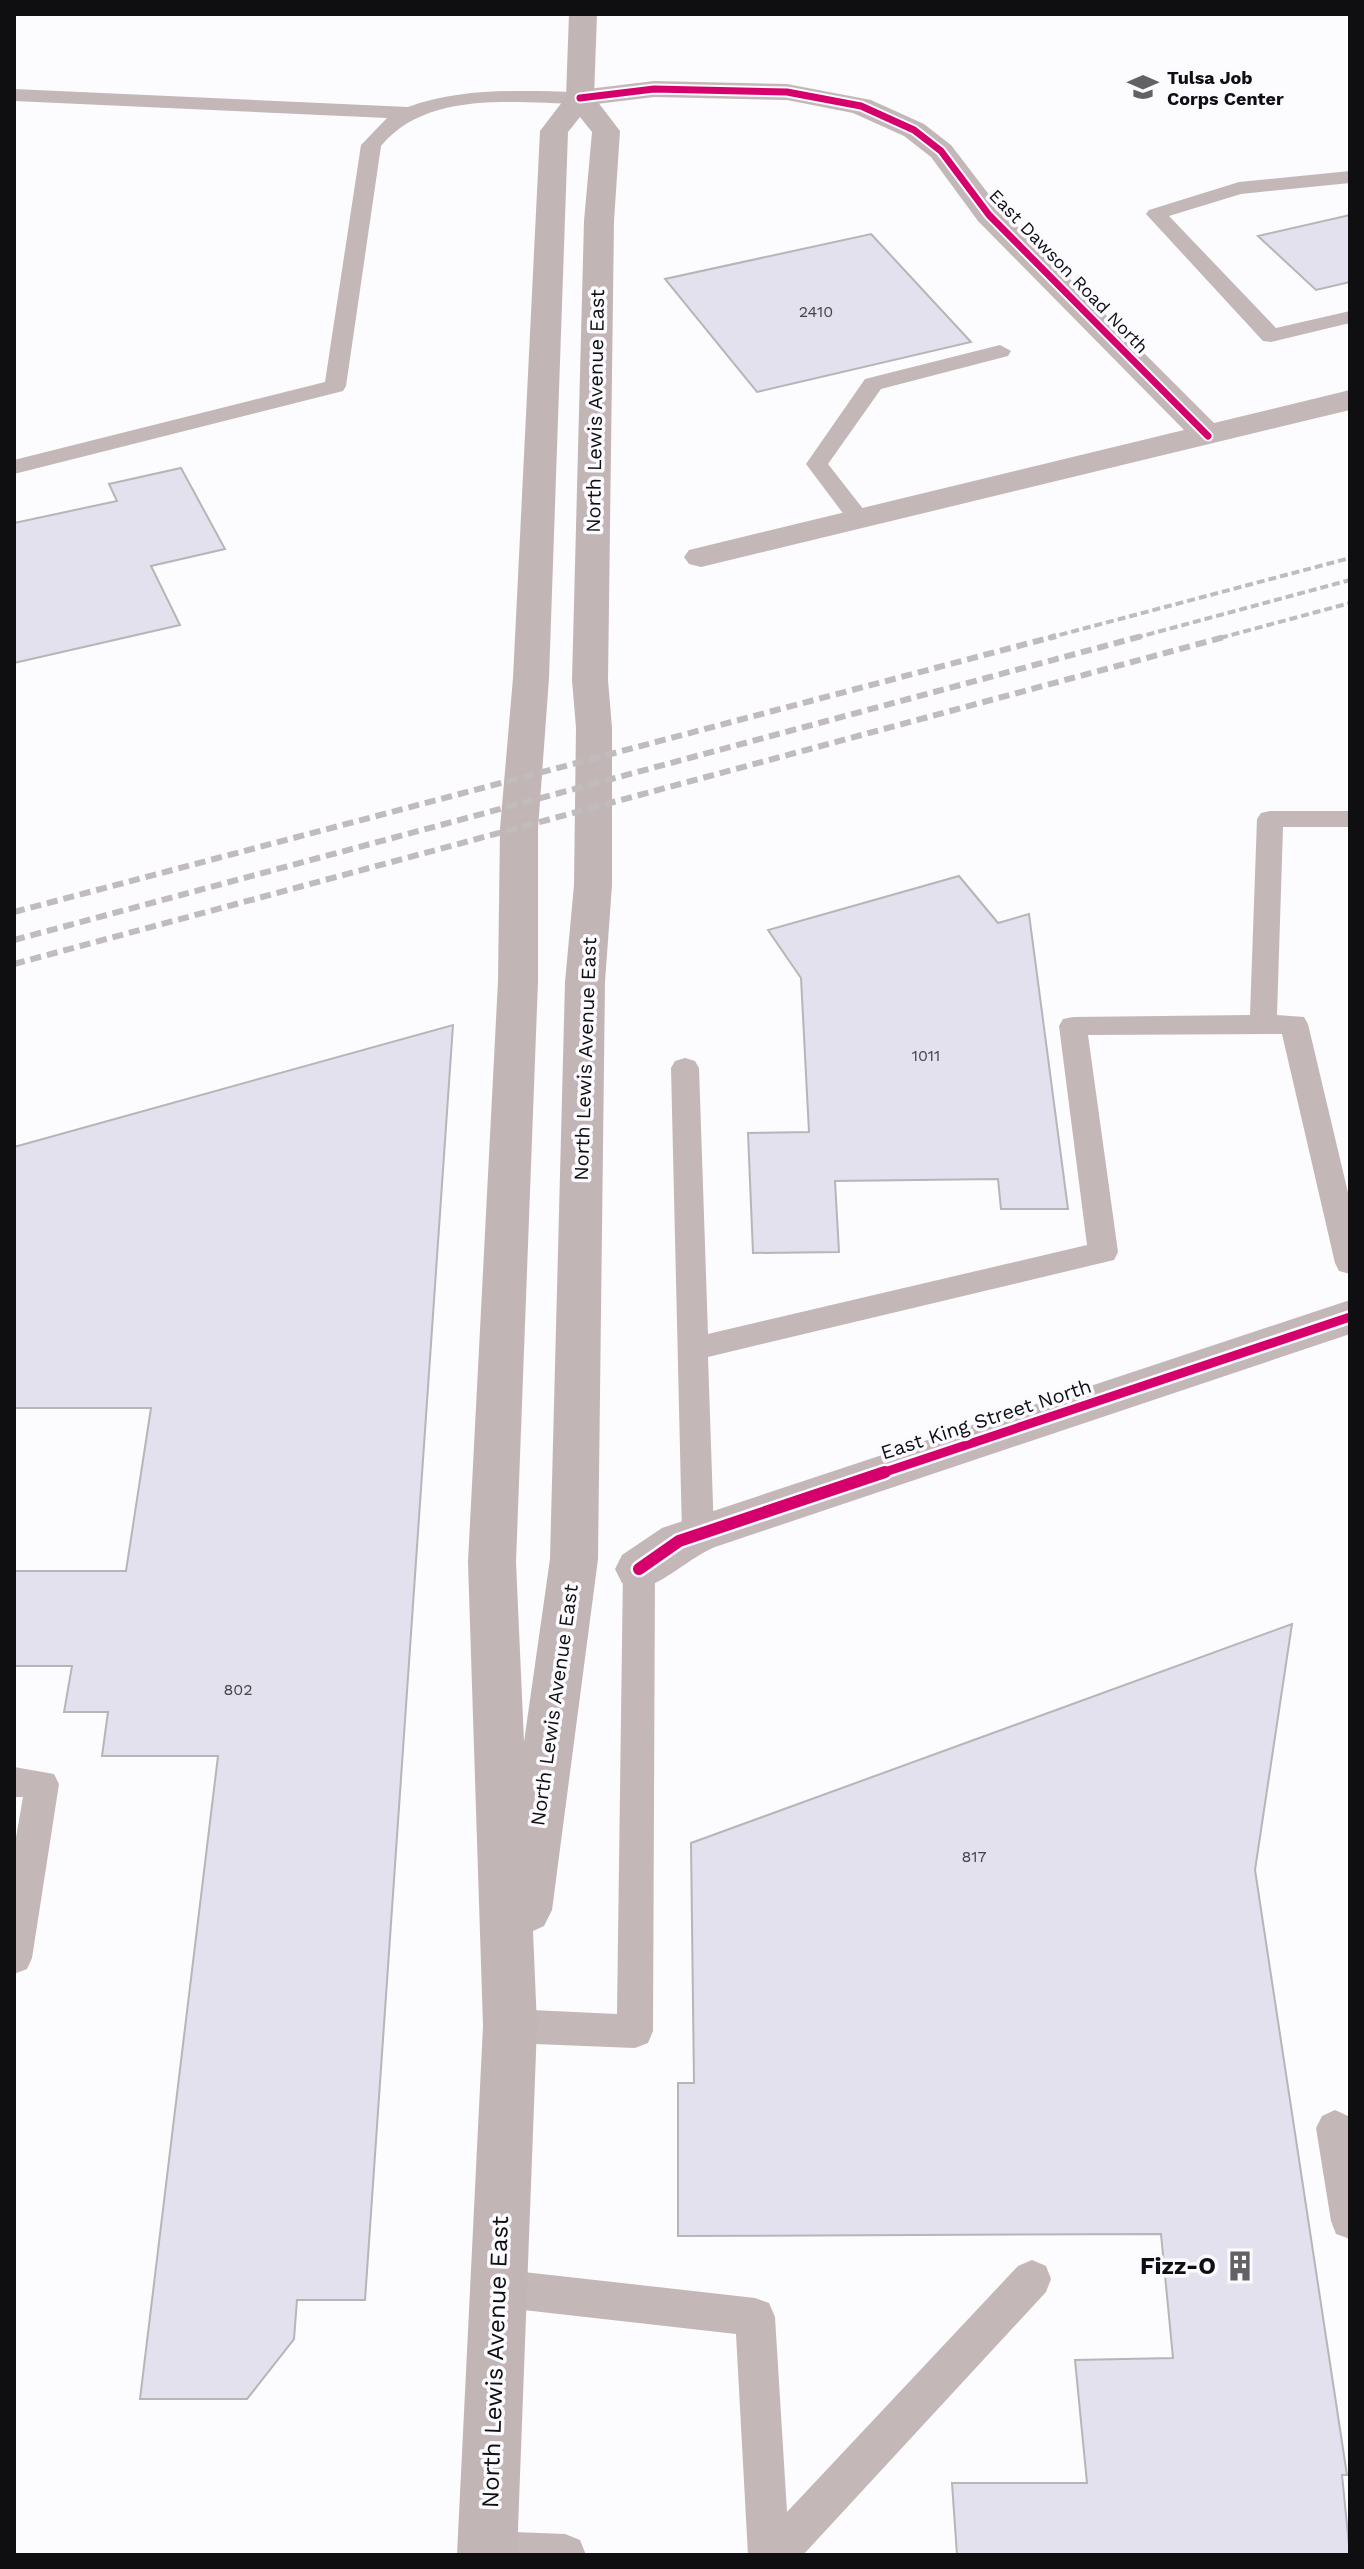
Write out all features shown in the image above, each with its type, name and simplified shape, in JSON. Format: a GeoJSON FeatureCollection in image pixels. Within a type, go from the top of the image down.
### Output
{"type":"FeatureCollection","features":[{"type":"Feature","properties":{"kind":"main road"},"geometry":{"type":"LineString","coordinates":[[580,98],[583,14]]}},
{"type":"Feature","properties":{"kind":"main road","name":"North Lewis Avenue East"},"geometry":{"type":"LineString","coordinates":[[487,2553],[510,2026],[492,1562],[518,981],[515,887],[532,663],[554,131],[580,98],[606,131],[599,221],[590,680],[594,728],[593,885],[585,982],[574,1559],[510,2026]]}},
{"type":"Feature","properties":{"kind":"street","name":"East Dawson Road North"},"geometry":{"type":"LineString","coordinates":[[580,98],[654,89],[747,90],[828,98],[861,106],[914,130],[941,151],[989,215],[1208,436]]}},
{"type":"Feature","properties":{"kind":"street"},"geometry":{"type":"LineString","coordinates":[[580,98],[666,113],[789,115],[852,129],[887,148]]}},
{"type":"Feature","properties":{"kind":"street","name":"East Dawson Road North"},"geometry":{"type":"LineString","coordinates":[[917,168],[989,215]]}},
{"type":"Feature","properties":{"kind":"street"},"geometry":{"type":"LineString","coordinates":[[701,557],[1350,400]]}},
{"type":"Feature","properties":{"kind":"street","name":"East King Street North"},"geometry":{"type":"LineString","coordinates":[[639,1569],[679,1541],[698,1534],[1350,1317]]}},
{"type":"Feature","properties":{"kind":"lane"},"geometry":{"type":"LineString","coordinates":[[14,95],[411,113],[478,99],[580,98]]}},
{"type":"Feature","properties":{"kind":"lane"},"geometry":{"type":"LineString","coordinates":[[14,467],[335,386],[371,145],[388,125],[411,113]]}},
{"type":"Feature","properties":{"kind":"lane"},"geometry":{"type":"LineString","coordinates":[[1350,177],[1239,188],[1156,214],[1271,336],[1350,317]]}},
{"type":"Feature","properties":{"kind":"lane"},"geometry":{"type":"LineString","coordinates":[[859,519],[817,464],[873,384],[1000,351]]}},
{"type":"Feature","properties":{"kind":"lane"},"geometry":{"type":"LineString","coordinates":[[1263,1024],[1270,819],[1350,819]]}},
{"type":"Feature","properties":{"kind":"lane"},"geometry":{"type":"LineString","coordinates":[[693,1349],[1103,1252],[1073,1026],[1294,1024],[1342,1189],[1350,1263]]}},
{"type":"Feature","properties":{"kind":"lane"},"geometry":{"type":"LineString","coordinates":[[685,1068],[698,1534]]}},
{"type":"Feature","properties":{"kind":"lane"},"geometry":{"type":"LineString","coordinates":[[510,2026],[635,2031],[639,1569]]}},
{"type":"Feature","properties":{"kind":"lane"},"geometry":{"type":"LineString","coordinates":[[14,1782],[42,1784],[14,1958]]}},
{"type":"Feature","properties":{"kind":"lane"},"geometry":{"type":"LineString","coordinates":[[1335,2128],[1350,2221]]}},
{"type":"Feature","properties":{"kind":"lane"},"geometry":{"type":"LineString","coordinates":[[775,2555],[1032,2279]]}},
{"type":"Feature","properties":{"kind":"lane"},"geometry":{"type":"LineString","coordinates":[[498,2288],[755,2317],[769,2555]]}},
{"type":"Feature","properties":{"kind":"lane"},"geometry":{"type":"LineString","coordinates":[[487,2553],[565,2555]]}},
{"type":"Feature","properties":{"kind":"building"},"geometry":{"type":"Polygon","coordinates":[[[1350,215],[1350,282],[1316,290],[1258,236],[1350,215]]]}},
{"type":"Feature","properties":{"kind":"building"},"geometry":{"type":"Polygon","coordinates":[[[871,234],[971,342],[757,392],[665,279],[871,234]]]}},
{"type":"Feature","properties":{"kind":"building"},"geometry":{"type":"Polygon","coordinates":[[[181,468],[225,549],[151,566],[180,625],[14,663],[14,523],[117,501],[109,484],[181,468]]]}},
{"type":"Feature","properties":{"kind":"building"},"geometry":{"type":"Polygon","coordinates":[[[959,876],[998,923],[1029,914],[1068,1209],[1001,1209],[998,1179],[835,1181],[839,1252],[753,1253],[748,1133],[809,1132],[801,978],[768,930],[959,876]]]}},
{"type":"Feature","properties":{"kind":"building"},"geometry":{"type":"Polygon","coordinates":[[[453,1025],[365,2300],[297,2300],[294,2339],[247,2399],[140,2399],[218,1756],[102,1756],[108,1712],[64,1712],[72,1666],[14,1666],[14,1571],[126,1571],[151,1408],[14,1408],[14,1147],[453,1025]]]}},
{"type":"Feature","properties":{"kind":"building"},"geometry":{"type":"Polygon","coordinates":[[[1292,1624],[1255,1870],[1347,2475],[1342,2475],[1350,2555],[957,2555],[952,2483],[1087,2483],[1075,2360],[1173,2358],[1161,2234],[678,2236],[678,2083],[694,2083],[691,1843],[1292,1624]]]}},
{"type":"Feature","properties":{"kind":"railway"},"geometry":{"type":"LineString","coordinates":[[1048,638],[1350,558]]}},
{"type":"Feature","properties":{"kind":"railway"},"geometry":{"type":"LineString","coordinates":[[1135,638],[1350,580]]}},
{"type":"Feature","properties":{"kind":"railway"},"geometry":{"type":"LineString","coordinates":[[1220,638],[1350,603]]}},
{"type":"Feature","properties":{"kind":"railway"},"geometry":{"type":"LineString","coordinates":[[14,912],[1056,636]]}},
{"type":"Feature","properties":{"kind":"railway"},"geometry":{"type":"LineString","coordinates":[[14,940],[1142,636]]}},
{"type":"Feature","properties":{"kind":"railway"},"geometry":{"type":"LineString","coordinates":[[14,964],[1228,636]]}},
{"type":"Feature","properties":{"kind":"cycle path"},"geometry":{"type":"LineString","coordinates":[[580,98],[654,89],[787,92],[861,106],[914,130],[941,151],[989,215],[1208,436]]}},
{"type":"Feature","properties":{"kind":"cycle path"},"geometry":{"type":"LineString","coordinates":[[639,1569],[679,1541],[698,1534],[1350,1317]]}},
{"type":"Feature","properties":{"kind":"place","name":"Tulsa Job Corps Center"},"geometry":{"type":"Point","coordinates":[1143,87]}},
{"type":"Feature","properties":{"kind":"place","name":"Fizz-O"},"geometry":{"type":"Point","coordinates":[1240,2266]}}]}
